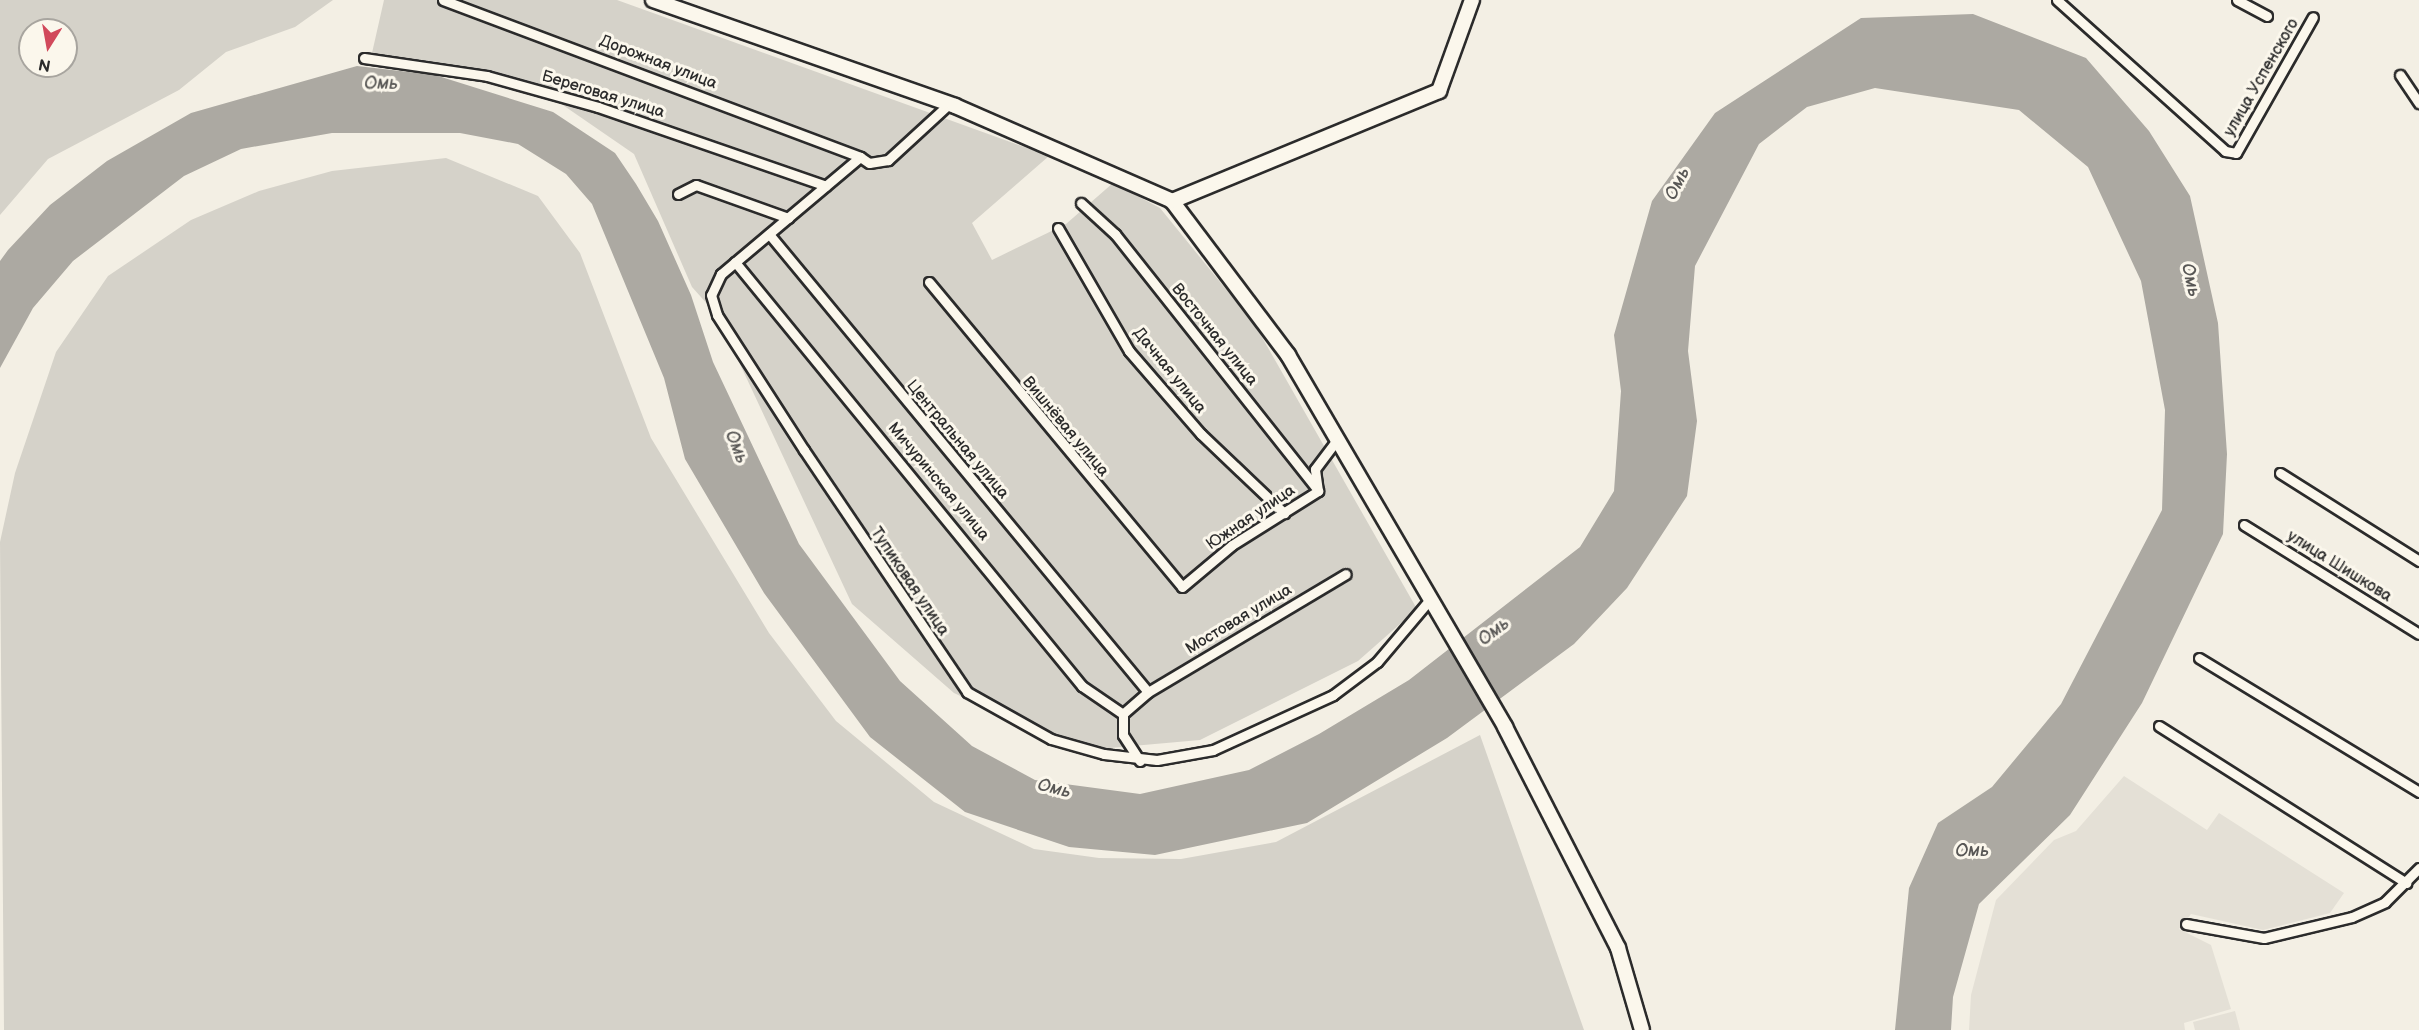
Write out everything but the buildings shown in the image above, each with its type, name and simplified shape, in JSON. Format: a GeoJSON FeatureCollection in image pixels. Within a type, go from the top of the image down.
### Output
{"type":"FeatureCollection","features":[{"type":"Feature","properties":{"kind":"main road"},"geometry":{"type":"LineString","coordinates":[[653,0],[949,104],[1172,201],[1288,355],[1505,727],[1618,948],[1642,1030]]}},
{"type":"Feature","properties":{"kind":"main road"},"geometry":{"type":"LineString","coordinates":[[1172,201],[1439,91],[1472,0]]}},
{"type":"Feature","properties":{"kind":"street","name":"Дорожная улица"},"geometry":{"type":"LineString","coordinates":[[443,0],[860,157],[868,164],[888,160],[949,104]]}},
{"type":"Feature","properties":{"kind":"street","name":"улица Успенского"},"geometry":{"type":"LineString","coordinates":[[2057,0],[2225,151],[2236,153],[2313,17]]}},
{"type":"Feature","properties":{"kind":"street"},"geometry":{"type":"LineString","coordinates":[[2237,0],[2267,16]]}},
{"type":"Feature","properties":{"kind":"street","name":"Береговая улица"},"geometry":{"type":"LineString","coordinates":[[364,58],[487,76],[598,106],[826,186]]}},
{"type":"Feature","properties":{"kind":"street"},"geometry":{"type":"LineString","coordinates":[[2400,75],[2419,103]]}},
{"type":"Feature","properties":{"kind":"street"},"geometry":{"type":"LineString","coordinates":[[735,262],[860,157]]}},
{"type":"Feature","properties":{"kind":"street"},"geometry":{"type":"LineString","coordinates":[[678,194],[696,185],[788,218]]}},
{"type":"Feature","properties":{"kind":"street","name":"Восточная улица"},"geometry":{"type":"LineString","coordinates":[[1081,203],[1115,234],[1318,491]]}},
{"type":"Feature","properties":{"kind":"street","name":"Дачная улица"},"geometry":{"type":"LineString","coordinates":[[1058,228],[1129,351],[1201,434],[1284,513]]}},
{"type":"Feature","properties":{"kind":"street","name":"Центральная улица"},"geometry":{"type":"LineString","coordinates":[[769,234],[1148,692]]}},
{"type":"Feature","properties":{"kind":"street","name":"Тупиковая улица"},"geometry":{"type":"LineString","coordinates":[[735,262],[721,274],[711,295],[717,315],[967,692],[1051,740],[1140,761],[1213,750],[1333,695],[1377,662],[1433,601]]}},
{"type":"Feature","properties":{"kind":"street","name":"Мичуринская улица"},"geometry":{"type":"LineString","coordinates":[[735,262],[1082,686],[1123,714]]}},
{"type":"Feature","properties":{"kind":"street","name":"Вишнёвая улица"},"geometry":{"type":"LineString","coordinates":[[929,282],[1182,587]]}},
{"type":"Feature","properties":{"kind":"street","name":"Южная улица"},"geometry":{"type":"LineString","coordinates":[[1182,587],[1232,545],[1318,491],[1315,470],[1338,439]]}},
{"type":"Feature","properties":{"kind":"street"},"geometry":{"type":"LineString","coordinates":[[2280,473],[2419,561]]}},
{"type":"Feature","properties":{"kind":"street","name":"улица Шишкова"},"geometry":{"type":"LineString","coordinates":[[2244,525],[2419,634]]}},
{"type":"Feature","properties":{"kind":"street","name":"Мостовая улица"},"geometry":{"type":"LineString","coordinates":[[1123,714],[1148,692],[1346,574]]}},
{"type":"Feature","properties":{"kind":"street"},"geometry":{"type":"LineString","coordinates":[[2199,658],[2419,792]]}},
{"type":"Feature","properties":{"kind":"street"},"geometry":{"type":"LineString","coordinates":[[1123,714],[1123,735],[1140,761]]}},
{"type":"Feature","properties":{"kind":"street"},"geometry":{"type":"LineString","coordinates":[[2159,726],[2406,884]]}},
{"type":"Feature","properties":{"kind":"street"},"geometry":{"type":"LineString","coordinates":[[2186,924],[2264,938],[2352,917],[2406,884],[2419,868]]}},
{"type":"Feature","properties":{"kind":"shaded area"},"geometry":{"type":"Polygon","coordinates":[[[0,0],[333,0],[295,27],[226,52],[179,90],[48,159],[0,215],[0,0]]]}},
{"type":"Feature","properties":{"kind":"shaded area"},"geometry":{"type":"Polygon","coordinates":[[[384,0],[617,0],[1049,156],[972,223],[992,260],[1066,224],[1113,183],[1160,208],[1255,325],[1417,609],[1358,661],[1200,740],[1076,751],[954,693],[852,604],[717,315],[692,287],[634,154],[557,101],[372,53],[384,0]]]}},
{"type":"Feature","properties":{"kind":"shaded area"},"geometry":{"type":"Polygon","coordinates":[[[446,158],[538,196],[580,253],[651,438],[769,633],[836,721],[934,802],[1034,849],[1099,858],[1181,859],[1276,842],[1480,735],[1584,1030],[4,1030],[0,542],[15,473],[56,352],[108,276],[191,220],[259,191],[332,171],[446,158]]]}},
{"type":"Feature","properties":{"kind":"shaded area"},"geometry":{"type":"Polygon","coordinates":[[[2124,776],[2207,830],[2219,813],[2344,893],[2330,913],[2263,930],[2191,914],[2179,929],[2211,945],[2231,1009],[2184,1023],[2185,1030],[1969,1030],[1971,995],[1996,900],[2054,840],[2076,831],[2124,776]]]}},
{"type":"Feature","properties":{"kind":"shaded area"},"geometry":{"type":"Polygon","coordinates":[[[2235,1011],[2240,1030],[2195,1030],[2193,1022],[2235,1011]]]}},
{"type":"Feature","properties":{"kind":"water","name":"Омь"},"geometry":{"type":"Polygon","coordinates":[[[1973,14],[2086,58],[2149,131],[2190,196],[2218,323],[2227,454],[2223,534],[2142,703],[2070,815],[1979,904],[1953,997],[1951,1030],[1895,1030],[1909,888],[1938,823],[1992,787],[2061,704],[2162,510],[2165,410],[2141,281],[2088,167],[2019,110],[1875,88],[1807,107],[1759,144],[1695,266],[1688,351],[1697,421],[1687,496],[1627,588],[1574,644],[1447,738],[1307,823],[1155,855],[1069,847],[965,812],[870,737],[764,593],[685,459],[664,378],[592,204],[566,174],[518,144],[460,133],[332,133],[241,149],[184,176],[73,261],[33,308],[0,368],[0,261],[8,250],[50,205],[107,161],[191,113],[357,66],[435,75],[553,112],[615,153],[636,184],[658,221],[691,295],[713,362],[799,544],[900,681],[972,746],[1035,780],[1140,794],[1249,770],[1319,734],[1409,680],[1580,547],[1614,491],[1621,391],[1614,335],[1652,201],[1715,113],[1861,18],[1973,14]]]}}]}
